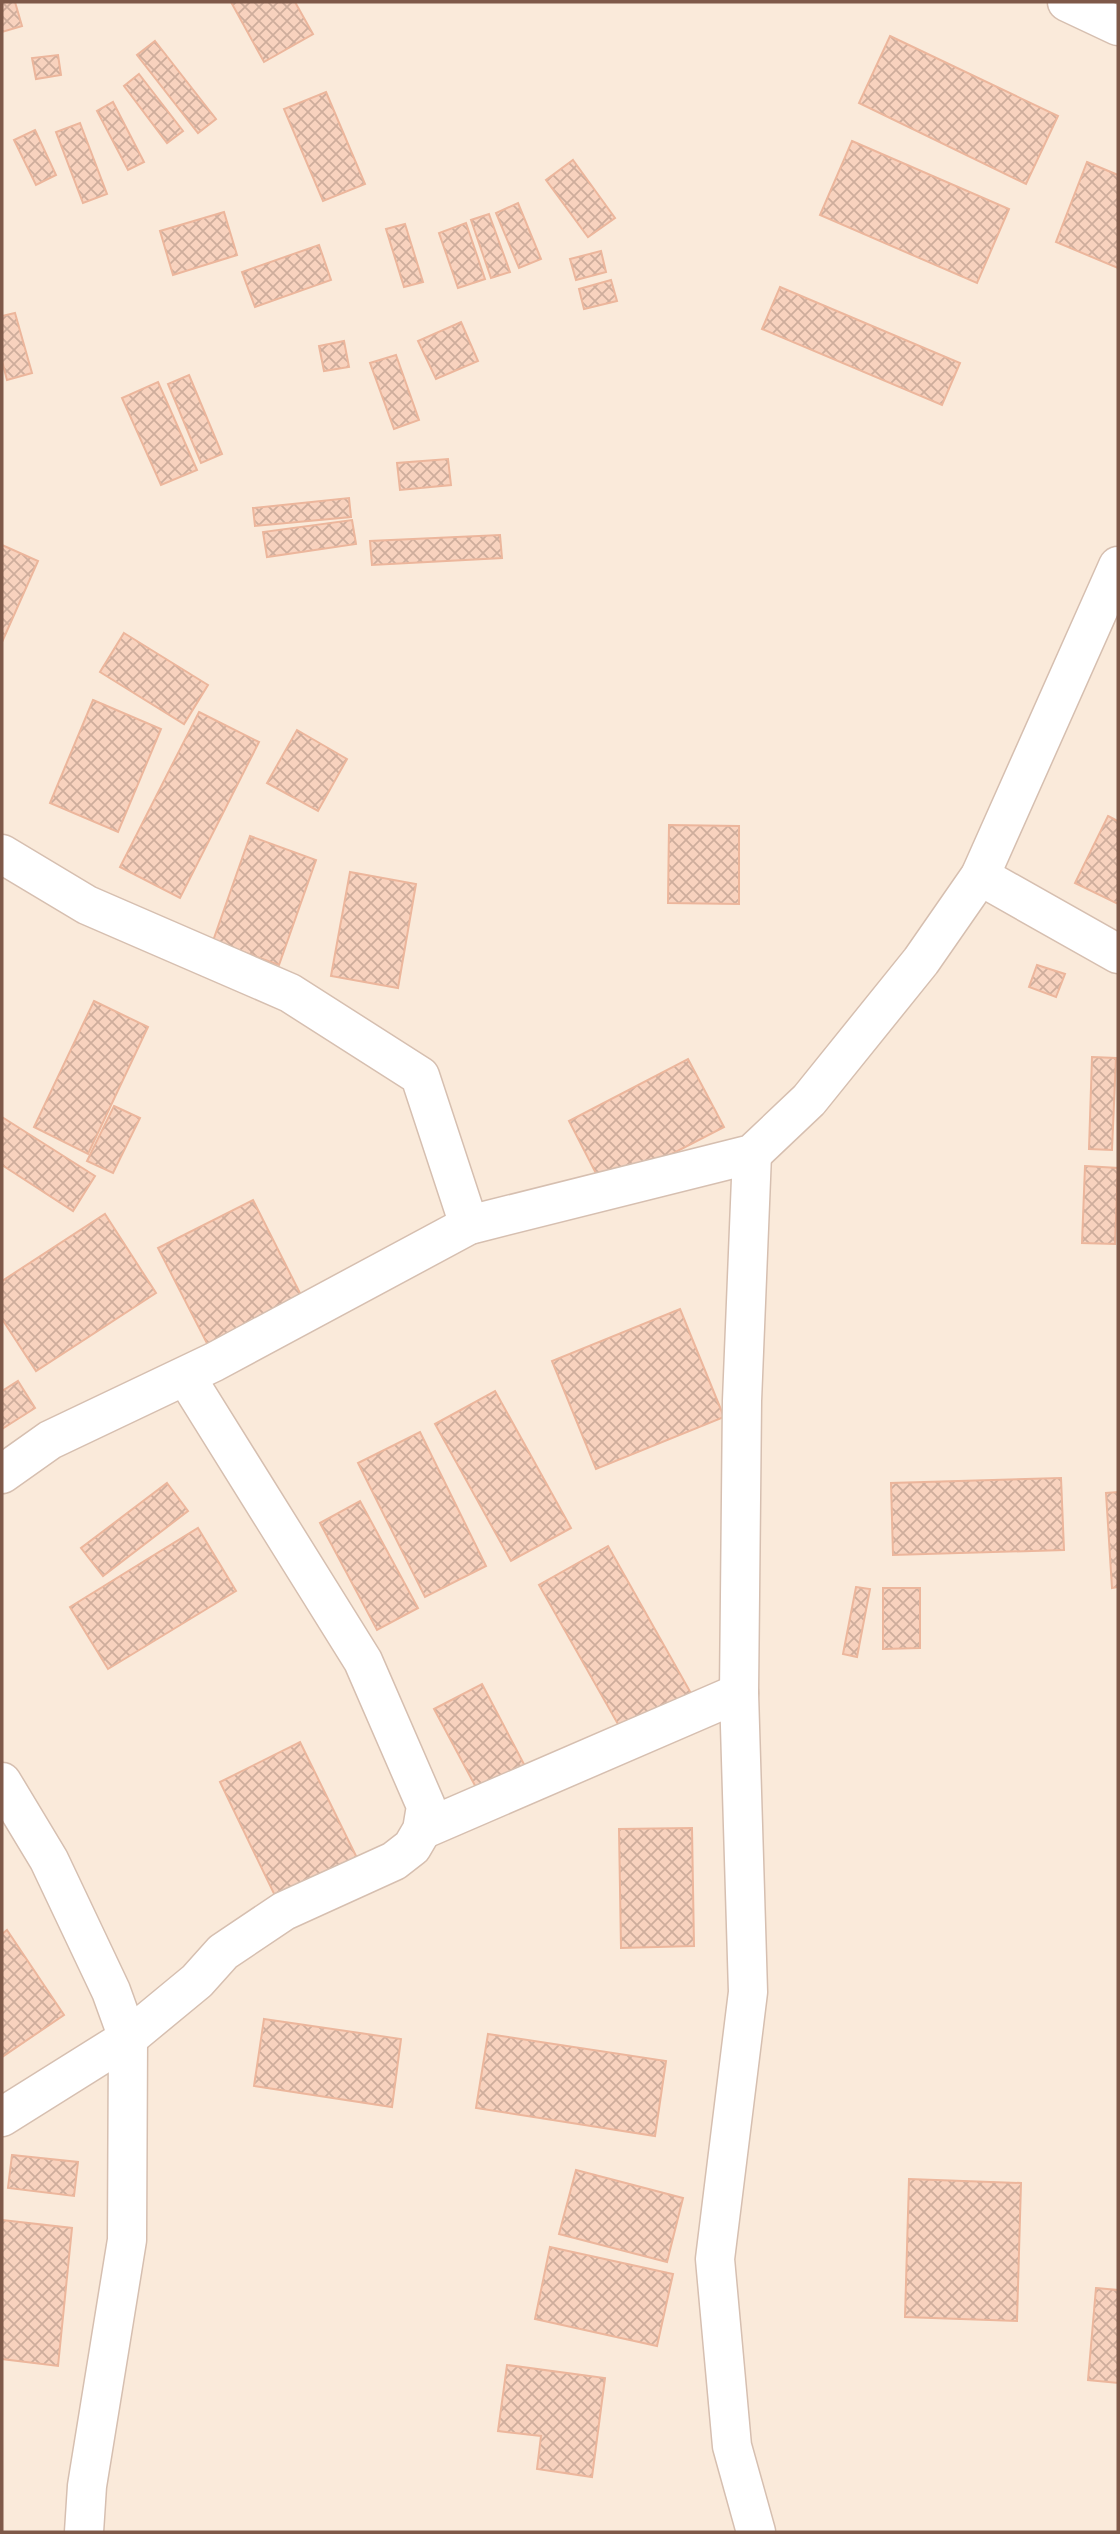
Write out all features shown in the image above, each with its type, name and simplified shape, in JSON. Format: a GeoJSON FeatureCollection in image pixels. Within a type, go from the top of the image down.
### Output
{"type":"FeatureCollection","features":[{"type":"Feature","properties":{"kind":"street"},"geometry":{"type":"LineString","coordinates":[[1067,2],[1118,26]]}},
{"type":"Feature","properties":{"kind":"street"},"geometry":{"type":"LineString","coordinates":[[2,1474],[50,1440],[186,1377],[469,1225],[752,1154],[809,1100],[921,961],[980,876],[1107,621],[1118,566]]}},
{"type":"Feature","properties":{"kind":"street"},"geometry":{"type":"LineString","coordinates":[[2,854],[87,905],[290,993],[420,1076],[469,1225]]}},
{"type":"Feature","properties":{"kind":"street"},"geometry":{"type":"LineString","coordinates":[[980,876],[1118,954]]}},
{"type":"Feature","properties":{"kind":"street"},"geometry":{"type":"LineString","coordinates":[[752,1154],[742,1401],[739,1693],[748,1992],[715,2259],[733,2446],[756,2532]]}},
{"type":"Feature","properties":{"kind":"street"},"geometry":{"type":"LineString","coordinates":[[2,2117],[128,2038],[197,1982],[223,1952],[284,1911],[394,1861],[412,1847],[422,1830],[426,1806],[363,1661],[186,1377]]}},
{"type":"Feature","properties":{"kind":"street"},"geometry":{"type":"LineString","coordinates":[[422,1830],[739,1693]]}},
{"type":"Feature","properties":{"kind":"street"},"geometry":{"type":"LineString","coordinates":[[2,1782],[49,1860],[111,1991],[128,2038],[130,2165],[127,2240],[87,2486],[84,2532]]}},
{"type":"Feature","properties":{"kind":"shaded area"},"geometry":{"type":"Polygon","coordinates":[[[2,2],[1118,2],[1118,2532],[2,2532],[2,2]]]}},
{"type":"Feature","properties":{"kind":"building"},"geometry":{"type":"Polygon","coordinates":[[[2,2],[15,2],[22,26],[2,32],[2,2]]]}},
{"type":"Feature","properties":{"kind":"building"},"geometry":{"type":"Polygon","coordinates":[[[231,2],[295,2],[313,34],[264,62],[231,2]]]}},
{"type":"Feature","properties":{"kind":"building"},"geometry":{"type":"Polygon","coordinates":[[[890,36],[1058,116],[1026,184],[859,103],[890,36]]]}},
{"type":"Feature","properties":{"kind":"building"},"geometry":{"type":"Polygon","coordinates":[[[155,41],[216,119],[198,133],[137,55],[155,41]]]}},
{"type":"Feature","properties":{"kind":"building"},"geometry":{"type":"Polygon","coordinates":[[[58,55],[61,75],[36,79],[32,58],[58,55]]]}},
{"type":"Feature","properties":{"kind":"building"},"geometry":{"type":"Polygon","coordinates":[[[139,74],[183,131],[167,143],[124,86],[139,74]]]}},
{"type":"Feature","properties":{"kind":"building"},"geometry":{"type":"Polygon","coordinates":[[[326,92],[365,184],[323,201],[284,109],[326,92]]]}},
{"type":"Feature","properties":{"kind":"building"},"geometry":{"type":"Polygon","coordinates":[[[113,102],[144,162],[128,170],[97,111],[113,102]]]}},
{"type":"Feature","properties":{"kind":"building"},"geometry":{"type":"Polygon","coordinates":[[[80,123],[107,194],[83,203],[56,132],[80,123]]]}},
{"type":"Feature","properties":{"kind":"building"},"geometry":{"type":"Polygon","coordinates":[[[35,130],[56,175],[36,185],[14,140],[35,130]]]}},
{"type":"Feature","properties":{"kind":"building"},"geometry":{"type":"Polygon","coordinates":[[[852,141],[1009,209],[977,283],[820,215],[852,141]]]}},
{"type":"Feature","properties":{"kind":"building"},"geometry":{"type":"Polygon","coordinates":[[[573,160],[615,218],[588,237],[546,180],[573,160]]]}},
{"type":"Feature","properties":{"kind":"building"},"geometry":{"type":"Polygon","coordinates":[[[1087,162],[1118,175],[1118,268],[1056,242],[1087,162]]]}},
{"type":"Feature","properties":{"kind":"building"},"geometry":{"type":"Polygon","coordinates":[[[518,203],[541,259],[519,268],[496,213],[518,203]]]}},
{"type":"Feature","properties":{"kind":"building"},"geometry":{"type":"Polygon","coordinates":[[[224,212],[237,255],[173,275],[160,231],[224,212]]]}},
{"type":"Feature","properties":{"kind":"building"},"geometry":{"type":"Polygon","coordinates":[[[489,214],[510,272],[491,278],[471,220],[489,214]]]}},
{"type":"Feature","properties":{"kind":"building"},"geometry":{"type":"Polygon","coordinates":[[[466,223],[485,279],[458,288],[439,233],[466,223]]]}},
{"type":"Feature","properties":{"kind":"building"},"geometry":{"type":"Polygon","coordinates":[[[405,224],[423,282],[404,287],[386,229],[405,224]]]}},
{"type":"Feature","properties":{"kind":"building"},"geometry":{"type":"Polygon","coordinates":[[[319,245],[331,280],[255,307],[242,272],[319,245]]]}},
{"type":"Feature","properties":{"kind":"building"},"geometry":{"type":"Polygon","coordinates":[[[601,251],[606,272],[576,280],[570,259],[601,251]]]}},
{"type":"Feature","properties":{"kind":"building"},"geometry":{"type":"Polygon","coordinates":[[[611,280],[617,301],[584,309],[579,289],[611,280]]]}},
{"type":"Feature","properties":{"kind":"building"},"geometry":{"type":"Polygon","coordinates":[[[780,287],[960,363],[942,405],[762,329],[780,287]]]}},
{"type":"Feature","properties":{"kind":"building"},"geometry":{"type":"Polygon","coordinates":[[[15,313],[32,373],[7,380],[2,361],[2,316],[15,313]]]}},
{"type":"Feature","properties":{"kind":"building"},"geometry":{"type":"Polygon","coordinates":[[[461,322],[478,361],[436,379],[418,341],[461,322]]]}},
{"type":"Feature","properties":{"kind":"building"},"geometry":{"type":"Polygon","coordinates":[[[344,341],[349,367],[324,371],[319,346],[344,341]]]}},
{"type":"Feature","properties":{"kind":"building"},"geometry":{"type":"Polygon","coordinates":[[[396,355],[419,420],[394,429],[370,363],[396,355]]]}},
{"type":"Feature","properties":{"kind":"building"},"geometry":{"type":"Polygon","coordinates":[[[189,375],[222,454],[201,463],[168,384],[189,375]]]}},
{"type":"Feature","properties":{"kind":"building"},"geometry":{"type":"Polygon","coordinates":[[[158,382],[197,470],[161,485],[122,398],[158,382]]]}},
{"type":"Feature","properties":{"kind":"building"},"geometry":{"type":"Polygon","coordinates":[[[448,459],[451,485],[400,490],[397,463],[448,459]]]}},
{"type":"Feature","properties":{"kind":"building"},"geometry":{"type":"Polygon","coordinates":[[[349,498],[351,517],[255,526],[253,508],[349,498]]]}},
{"type":"Feature","properties":{"kind":"building"},"geometry":{"type":"Polygon","coordinates":[[[352,520],[356,544],[267,557],[263,532],[352,520]]]}},
{"type":"Feature","properties":{"kind":"building"},"geometry":{"type":"Polygon","coordinates":[[[500,535],[502,558],[372,565],[370,541],[500,535]]]}},
{"type":"Feature","properties":{"kind":"building"},"geometry":{"type":"Polygon","coordinates":[[[2,545],[38,561],[2,642],[2,545]]]}},
{"type":"Feature","properties":{"kind":"building"},"geometry":{"type":"Polygon","coordinates":[[[124,633],[208,685],[184,724],[100,672],[124,633]]]}},
{"type":"Feature","properties":{"kind":"building"},"geometry":{"type":"Polygon","coordinates":[[[93,700],[161,729],[118,832],[50,803],[93,700]]]}},
{"type":"Feature","properties":{"kind":"building"},"geometry":{"type":"Polygon","coordinates":[[[199,712],[259,742],[180,898],[120,867],[199,712]]]}},
{"type":"Feature","properties":{"kind":"building"},"geometry":{"type":"Polygon","coordinates":[[[297,730],[347,759],[318,811],[267,783],[297,730]]]}},
{"type":"Feature","properties":{"kind":"building"},"geometry":{"type":"Polygon","coordinates":[[[1108,816],[1118,821],[1118,904],[1075,883],[1108,816]]]}},
{"type":"Feature","properties":{"kind":"building"},"geometry":{"type":"Polygon","coordinates":[[[669,825],[739,826],[739,904],[668,903],[669,825]]]}},
{"type":"Feature","properties":{"kind":"building"},"geometry":{"type":"Polygon","coordinates":[[[250,836],[316,860],[279,965],[213,941],[250,836]]]}},
{"type":"Feature","properties":{"kind":"building"},"geometry":{"type":"Polygon","coordinates":[[[350,872],[416,884],[398,988],[331,976],[350,872]]]}},
{"type":"Feature","properties":{"kind":"building"},"geometry":{"type":"Polygon","coordinates":[[[1037,965],[1065,974],[1056,997],[1029,987],[1037,965]]]}},
{"type":"Feature","properties":{"kind":"building"},"geometry":{"type":"Polygon","coordinates":[[[94,1001],[148,1027],[88,1154],[34,1127],[94,1001]]]}},
{"type":"Feature","properties":{"kind":"building"},"geometry":{"type":"Polygon","coordinates":[[[1092,1057],[1116,1058],[1112,1150],[1089,1149],[1092,1057]]]}},
{"type":"Feature","properties":{"kind":"building"},"geometry":{"type":"Polygon","coordinates":[[[688,1059],[724,1127],[604,1189],[569,1121],[688,1059]]]}},
{"type":"Feature","properties":{"kind":"building"},"geometry":{"type":"Polygon","coordinates":[[[114,1106],[140,1118],[113,1173],[87,1161],[114,1106]]]}},
{"type":"Feature","properties":{"kind":"building"},"geometry":{"type":"Polygon","coordinates":[[[2,1117],[95,1176],[73,1211],[2,1165],[2,1117]]]}},
{"type":"Feature","properties":{"kind":"building"},"geometry":{"type":"Polygon","coordinates":[[[1085,1166],[1118,1168],[1115,1244],[1082,1243],[1085,1166]]]}},
{"type":"Feature","properties":{"kind":"building"},"geometry":{"type":"Polygon","coordinates":[[[253,1200],[307,1307],[213,1355],[158,1248],[253,1200]]]}},
{"type":"Feature","properties":{"kind":"building"},"geometry":{"type":"Polygon","coordinates":[[[105,1214],[156,1293],[36,1371],[2,1319],[2,1281],[105,1214]]]}},
{"type":"Feature","properties":{"kind":"building"},"geometry":{"type":"Polygon","coordinates":[[[680,1309],[724,1417],[596,1469],[552,1361],[680,1309]]]}},
{"type":"Feature","properties":{"kind":"building"},"geometry":{"type":"Polygon","coordinates":[[[18,1381],[35,1408],[2,1429],[2,1391],[18,1381]]]}},
{"type":"Feature","properties":{"kind":"building"},"geometry":{"type":"Polygon","coordinates":[[[495,1391],[571,1528],[511,1561],[435,1424],[495,1391]]]}},
{"type":"Feature","properties":{"kind":"building"},"geometry":{"type":"Polygon","coordinates":[[[420,1432],[486,1566],[425,1597],[358,1463],[420,1432]]]}},
{"type":"Feature","properties":{"kind":"building"},"geometry":{"type":"Polygon","coordinates":[[[1061,1478],[1064,1550],[893,1555],[891,1483],[1061,1478]]]}},
{"type":"Feature","properties":{"kind":"building"},"geometry":{"type":"Polygon","coordinates":[[[167,1483],[188,1511],[103,1576],[81,1548],[167,1483]]]}},
{"type":"Feature","properties":{"kind":"building"},"geometry":{"type":"Polygon","coordinates":[[[1118,1492],[1118,1587],[1112,1588],[1106,1493],[1118,1492]]]}},
{"type":"Feature","properties":{"kind":"building"},"geometry":{"type":"Polygon","coordinates":[[[360,1501],[418,1608],[377,1630],[320,1523],[360,1501]]]}},
{"type":"Feature","properties":{"kind":"building"},"geometry":{"type":"Polygon","coordinates":[[[198,1528],[236,1591],[108,1669],[70,1607],[198,1528]]]}},
{"type":"Feature","properties":{"kind":"building"},"geometry":{"type":"Polygon","coordinates":[[[608,1546],[692,1695],[623,1733],[539,1585],[608,1546]]]}},
{"type":"Feature","properties":{"kind":"building"},"geometry":{"type":"Polygon","coordinates":[[[856,1587],[870,1589],[857,1657],[843,1654],[856,1587]]]}},
{"type":"Feature","properties":{"kind":"building"},"geometry":{"type":"Polygon","coordinates":[[[883,1588],[920,1588],[920,1648],[883,1649],[883,1588]]]}},
{"type":"Feature","properties":{"kind":"building"},"geometry":{"type":"Polygon","coordinates":[[[482,1684],[526,1768],[479,1793],[434,1709],[482,1684]]]}},
{"type":"Feature","properties":{"kind":"building"},"geometry":{"type":"Polygon","coordinates":[[[300,1742],[360,1864],[279,1904],[220,1782],[300,1742]]]}},
{"type":"Feature","properties":{"kind":"building"},"geometry":{"type":"Polygon","coordinates":[[[692,1828],[694,1946],[621,1948],[619,1829],[692,1828]]]}},
{"type":"Feature","properties":{"kind":"building"},"geometry":{"type":"Polygon","coordinates":[[[7,1930],[64,2015],[2,2057],[2,1934],[7,1930]]]}},
{"type":"Feature","properties":{"kind":"building"},"geometry":{"type":"Polygon","coordinates":[[[264,2019],[401,2039],[392,2107],[254,2086],[264,2019]]]}},
{"type":"Feature","properties":{"kind":"building"},"geometry":{"type":"Polygon","coordinates":[[[488,2034],[666,2061],[655,2136],[476,2108],[488,2034]]]}},
{"type":"Feature","properties":{"kind":"building"},"geometry":{"type":"Polygon","coordinates":[[[12,2155],[78,2162],[74,2196],[8,2188],[12,2155]]]}},
{"type":"Feature","properties":{"kind":"building"},"geometry":{"type":"Polygon","coordinates":[[[576,2170],[683,2198],[667,2262],[559,2234],[576,2170]]]}},
{"type":"Feature","properties":{"kind":"building"},"geometry":{"type":"Polygon","coordinates":[[[909,2179],[1021,2183],[1017,2321],[905,2317],[909,2179]]]}},
{"type":"Feature","properties":{"kind":"building"},"geometry":{"type":"Polygon","coordinates":[[[2,2220],[72,2228],[58,2366],[2,2359],[2,2220]]]}},
{"type":"Feature","properties":{"kind":"building"},"geometry":{"type":"Polygon","coordinates":[[[550,2247],[673,2274],[657,2346],[535,2319],[550,2247]]]}},
{"type":"Feature","properties":{"kind":"building"},"geometry":{"type":"Polygon","coordinates":[[[1096,2288],[1118,2290],[1118,2383],[1088,2380],[1096,2288]]]}},
{"type":"Feature","properties":{"kind":"building"},"geometry":{"type":"Polygon","coordinates":[[[507,2365],[605,2378],[592,2477],[537,2469],[541,2436],[498,2431],[507,2365]]]}}]}
